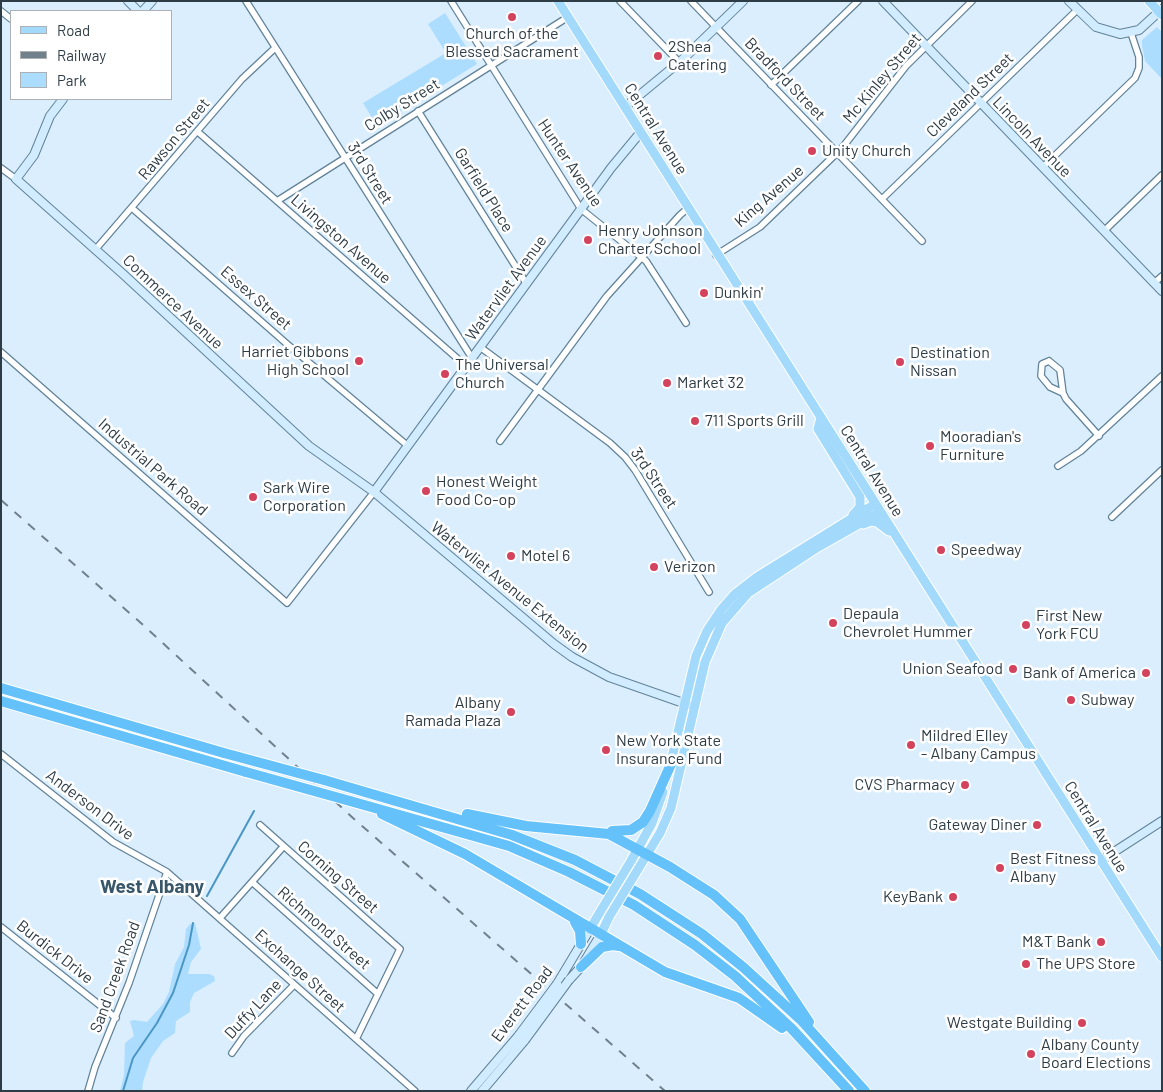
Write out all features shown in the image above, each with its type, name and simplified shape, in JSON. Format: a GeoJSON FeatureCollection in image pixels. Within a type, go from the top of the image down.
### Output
{"type":"FeatureCollection","features":[{"type":"Feature","properties":{"kind":"highway"},"geometry":{"type":"LineString","coordinates":[[1,688],[224,753],[473,822],[534,842],[596,870],[640,894],[702,934],[744,966],[782,1002],[865,1091]]}},
{"type":"Feature","properties":{"kind":"highway"},"geometry":{"type":"LineString","coordinates":[[1,700],[508,846],[569,872],[634,905],[695,945],[735,976],[792,1029],[848,1091]]}},
{"type":"Feature","properties":{"kind":"highway"},"geometry":{"type":"LineString","coordinates":[[372,794],[526,826],[623,832],[636,828],[649,814],[671,764]]}},
{"type":"Feature","properties":{"kind":"highway"},"geometry":{"type":"LineString","coordinates":[[350,800],[450,846],[590,929],[675,976],[727,993],[750,1004],[780,1026],[848,1091]]}},
{"type":"Feature","properties":{"kind":"highway"},"geometry":{"type":"LineString","coordinates":[[582,830],[610,834],[643,851],[703,888],[733,911],[747,928],[785,989],[836,1059]]}},
{"type":"Feature","properties":{"kind":"highway"},"geometry":{"type":"LineString","coordinates":[[573,919],[580,931],[581,944]]}},
{"type":"Feature","properties":{"kind":"highway"},"geometry":{"type":"LineString","coordinates":[[581,967],[592,954],[602,947],[613,944],[628,950]]}},
{"type":"Feature","properties":{"kind":"main road","name":"Central Avenue"},"geometry":{"type":"LineString","coordinates":[[558,1],[716,254],[1162,957]]}},
{"type":"Feature","properties":{"kind":"main road"},"geometry":{"type":"LineString","coordinates":[[1148,1],[1161,12]]}},
{"type":"Feature","properties":{"kind":"main road"},"geometry":{"type":"LineString","coordinates":[[821,418],[818,429],[860,497],[860,507],[846,522]]}},
{"type":"Feature","properties":{"kind":"main road"},"geometry":{"type":"LineString","coordinates":[[601,934],[609,916],[640,866],[671,764],[699,648],[721,610],[735,594],[757,577],[846,522],[877,508]]}},
{"type":"Feature","properties":{"kind":"main road"},"geometry":{"type":"LineString","coordinates":[[590,929],[631,861],[643,851],[671,808],[708,653],[727,616],[748,593],[877,508]]}},
{"type":"Feature","properties":{"kind":"main road"},"geometry":{"type":"LineString","coordinates":[[804,556],[814,554],[871,521],[884,525],[903,547]]}},
{"type":"Feature","properties":{"kind":"street"},"geometry":{"type":"LineString","coordinates":[[128,1],[137,10]]}},
{"type":"Feature","properties":{"kind":"street","name":"3rd Street"},"geometry":{"type":"LineString","coordinates":[[246,1],[472,358]]}},
{"type":"Feature","properties":{"kind":"street","name":"Hunter Avenue"},"geometry":{"type":"LineString","coordinates":[[450,1],[581,209],[642,257],[686,323]]}},
{"type":"Feature","properties":{"kind":"street"},"geometry":{"type":"LineString","coordinates":[[620,1],[679,62]]}},
{"type":"Feature","properties":{"kind":"street","name":"Bradford Street"},"geometry":{"type":"LineString","coordinates":[[691,1],[922,240]]}},
{"type":"Feature","properties":{"kind":"street"},"geometry":{"type":"LineString","coordinates":[[625,107],[679,62],[743,1]]}},
{"type":"Feature","properties":{"kind":"street"},"geometry":{"type":"LineString","coordinates":[[771,84],[858,1]]}},
{"type":"Feature","properties":{"kind":"street","name":"Lincoln Avenue"},"geometry":{"type":"LineString","coordinates":[[883,1],[1162,291]]}},
{"type":"Feature","properties":{"kind":"street","name":"Mc Kinley Street"},"geometry":{"type":"LineString","coordinates":[[837,153],[906,66],[972,1]]}},
{"type":"Feature","properties":{"kind":"street"},"geometry":{"type":"LineString","coordinates":[[1069,1],[1088,21],[1102,30],[1116,33],[1130,33],[1142,28],[1161,12]]}},
{"type":"Feature","properties":{"kind":"street","name":"Cleveland Street"},"geometry":{"type":"LineString","coordinates":[[882,199],[1077,10]]}},
{"type":"Feature","properties":{"kind":"street","name":"Colby Street"},"geometry":{"type":"LineString","coordinates":[[278,201],[568,17]]}},
{"type":"Feature","properties":{"kind":"street"},"geometry":{"type":"LineString","coordinates":[[1043,167],[1135,78],[1139,68],[1139,57],[1130,33]]}},
{"type":"Feature","properties":{"kind":"street","name":"Rawson Street"},"geometry":{"type":"LineString","coordinates":[[95,250],[242,79],[275,48]]}},
{"type":"Feature","properties":{"kind":"street"},"geometry":{"type":"LineString","coordinates":[[16,179],[34,155],[50,116],[62,100]]}},
{"type":"Feature","properties":{"kind":"street","name":"Garfield Place"},"geometry":{"type":"LineString","coordinates":[[418,111],[526,283]]}},
{"type":"Feature","properties":{"kind":"street","name":"Livingston Avenue"},"geometry":{"type":"LineString","coordinates":[[198,132],[466,366]]}},
{"type":"Feature","properties":{"kind":"street","name":"Watervliet Avenue"},"geometry":{"type":"LineString","coordinates":[[287,603],[374,492],[526,283],[640,133]]}},
{"type":"Feature","properties":{"kind":"street","name":"King Avenue"},"geometry":{"type":"LineString","coordinates":[[716,254],[760,227],[837,153]]}},
{"type":"Feature","properties":{"kind":"street","name":"Commerce Avenue"},"geometry":{"type":"LineString","coordinates":[[2,171],[16,179],[305,443],[374,492]]}},
{"type":"Feature","properties":{"kind":"street"},"geometry":{"type":"LineString","coordinates":[[1104,231],[1162,175]]}},
{"type":"Feature","properties":{"kind":"street","name":"Essex Street"},"geometry":{"type":"LineString","coordinates":[[132,208],[408,446]]}},
{"type":"Feature","properties":{"kind":"street"},"geometry":{"type":"LineString","coordinates":[[500,441],[605,298],[688,208]]}},
{"type":"Feature","properties":{"kind":"street"},"geometry":{"type":"LineString","coordinates":[[1154,283],[1162,276]]}},
{"type":"Feature","properties":{"kind":"street","name":"3rd Street"},"geometry":{"type":"LineString","coordinates":[[480,347],[537,391],[610,443],[624,457],[635,470],[709,592]]}},
{"type":"Feature","properties":{"kind":"street","name":"Industrial Park Road"},"geometry":{"type":"LineString","coordinates":[[1,352],[287,603]]}},
{"type":"Feature","properties":{"kind":"street"},"geometry":{"type":"LineString","coordinates":[[1063,393],[1053,389],[1043,379],[1040,370],[1044,363],[1052,362],[1060,370],[1063,393],[1066,399],[1099,436]]}},
{"type":"Feature","properties":{"kind":"street"},"geometry":{"type":"LineString","coordinates":[[1058,466],[1074,457],[1099,436],[1162,376]]}},
{"type":"Feature","properties":{"kind":"street"},"geometry":{"type":"LineString","coordinates":[[1112,517],[1162,470]]}},
{"type":"Feature","properties":{"kind":"street","name":"Watervliet Avenue Extension"},"geometry":{"type":"LineString","coordinates":[[374,492],[531,626],[572,657],[620,682],[695,707]]}},
{"type":"Feature","properties":{"kind":"street","name":"Anderson Drive"},"geometry":{"type":"LineString","coordinates":[[1,754],[113,842],[167,872]]}},
{"type":"Feature","properties":{"kind":"street"},"geometry":{"type":"LineString","coordinates":[[1100,861],[1162,820]]}},
{"type":"Feature","properties":{"kind":"street","name":"Corning Street"},"geometry":{"type":"LineString","coordinates":[[260,825],[400,949],[378,994]]}},
{"type":"Feature","properties":{"kind":"street"},"geometry":{"type":"LineString","coordinates":[[220,918],[283,847]]}},
{"type":"Feature","properties":{"kind":"street","name":"Exchange Street"},"geometry":{"type":"LineString","coordinates":[[167,872],[415,1091]]}},
{"type":"Feature","properties":{"kind":"street","name":"Sand Creek Road"},"geometry":{"type":"LineString","coordinates":[[88,1091],[93,1072],[116,1018],[167,872]]}},
{"type":"Feature","properties":{"kind":"street","name":"Richmond Street"},"geometry":{"type":"LineString","coordinates":[[252,882],[378,994]]}},
{"type":"Feature","properties":{"kind":"street","name":"Burdick Drive"},"geometry":{"type":"LineString","coordinates":[[1,927],[116,1018]]}},
{"type":"Feature","properties":{"kind":"street","name":"Everett Road"},"geometry":{"type":"LineString","coordinates":[[471,1091],[522,1038],[590,929]]}},
{"type":"Feature","properties":{"kind":"street","name":"Everett Road"},"geometry":{"type":"LineString","coordinates":[[482,1091],[522,1038],[581,967],[601,934]]}},
{"type":"Feature","properties":{"kind":"street","name":"Duffy Lane"},"geometry":{"type":"LineString","coordinates":[[232,1053],[244,1036],[294,984]]}},
{"type":"Feature","properties":{"kind":"street"},"geometry":{"type":"LineString","coordinates":[[356,1039],[378,994]]}},
{"type":"Feature","properties":{"kind":"green space"},"geometry":{"type":"Polygon","coordinates":[[[445,13],[477,64],[377,126],[363,103],[446,53],[428,24],[445,13]]]}},
{"type":"Feature","properties":{"kind":"green space"},"geometry":{"type":"Polygon","coordinates":[[[1157,27],[1162,32],[1162,79],[1145,61],[1142,45],[1142,40],[1157,27]]]}},
{"type":"Feature","properties":{"kind":"green space"},"geometry":{"type":"Polygon","coordinates":[[[195,923],[201,949],[191,962],[188,974],[209,974],[214,976],[215,981],[194,993],[190,1002],[190,1012],[176,1021],[175,1033],[163,1041],[151,1058],[142,1091],[120,1091],[124,1075],[125,1043],[134,1036],[130,1021],[147,1022],[163,1004],[169,992],[175,964],[184,947],[186,929],[190,924],[195,923]]]}},
{"type":"Feature","properties":{"kind":"waterway"},"geometry":{"type":"LineString","coordinates":[[207,896],[254,811]]}},
{"type":"Feature","properties":{"kind":"waterway"},"geometry":{"type":"LineString","coordinates":[[123,1091],[133,1058],[157,1023],[173,993],[189,945],[193,923]]}},
{"type":"Feature","properties":{"kind":"railway"},"geometry":{"type":"LineString","coordinates":[[1,500],[142,624],[353,818],[665,1091]]}},
{"type":"Feature","properties":{"kind":"place","name":"Church of the Blessed Sacrament"},"geometry":{"type":"Point","coordinates":[512,17]}},
{"type":"Feature","properties":{"kind":"place","name":"2Shea Catering"},"geometry":{"type":"Point","coordinates":[658,56]}},
{"type":"Feature","properties":{"kind":"place","name":"Unity Church"},"geometry":{"type":"Point","coordinates":[812,151]}},
{"type":"Feature","properties":{"kind":"place","name":"Henry Johnson Charter School"},"geometry":{"type":"Point","coordinates":[588,240]}},
{"type":"Feature","properties":{"kind":"place","name":"Dunkin'"},"geometry":{"type":"Point","coordinates":[704,293]}},
{"type":"Feature","properties":{"kind":"place","name":"Harriet Gibbons High School"},"geometry":{"type":"Point","coordinates":[359,361]}},
{"type":"Feature","properties":{"kind":"place","name":"Destination Nissan"},"geometry":{"type":"Point","coordinates":[900,362]}},
{"type":"Feature","properties":{"kind":"place","name":"The Universal Church"},"geometry":{"type":"Point","coordinates":[445,374]}},
{"type":"Feature","properties":{"kind":"place","name":"Market 32"},"geometry":{"type":"Point","coordinates":[667,383]}},
{"type":"Feature","properties":{"kind":"place","name":"711 Sports Grill"},"geometry":{"type":"Point","coordinates":[695,421]}},
{"type":"Feature","properties":{"kind":"place","name":"Mooradian's Furniture"},"geometry":{"type":"Point","coordinates":[930,446]}},
{"type":"Feature","properties":{"kind":"place","name":"Honest Weight Food Co-op"},"geometry":{"type":"Point","coordinates":[426,491]}},
{"type":"Feature","properties":{"kind":"place","name":"Sark Wire Corporation"},"geometry":{"type":"Point","coordinates":[253,497]}},
{"type":"Feature","properties":{"kind":"place","name":"Speedway"},"geometry":{"type":"Point","coordinates":[941,550]}},
{"type":"Feature","properties":{"kind":"place","name":"Motel 6"},"geometry":{"type":"Point","coordinates":[511,556]}},
{"type":"Feature","properties":{"kind":"place","name":"Verizon"},"geometry":{"type":"Point","coordinates":[654,567]}},
{"type":"Feature","properties":{"kind":"place","name":"Depaula Chevrolet Hummer"},"geometry":{"type":"Point","coordinates":[833,623]}},
{"type":"Feature","properties":{"kind":"place","name":"First New York FCU"},"geometry":{"type":"Point","coordinates":[1026,625]}},
{"type":"Feature","properties":{"kind":"place","name":"Union Seafood"},"geometry":{"type":"Point","coordinates":[1013,669]}},
{"type":"Feature","properties":{"kind":"place","name":"Bank of America"},"geometry":{"type":"Point","coordinates":[1146,673]}},
{"type":"Feature","properties":{"kind":"place","name":"Subway"},"geometry":{"type":"Point","coordinates":[1071,700]}},
{"type":"Feature","properties":{"kind":"place","name":"Albany Ramada Plaza"},"geometry":{"type":"Point","coordinates":[511,712]}},
{"type":"Feature","properties":{"kind":"place","name":"Mildred Elley - Albany Campus"},"geometry":{"type":"Point","coordinates":[911,745]}},
{"type":"Feature","properties":{"kind":"place","name":"New York State Insurance Fund"},"geometry":{"type":"Point","coordinates":[606,750]}},
{"type":"Feature","properties":{"kind":"place","name":"CVS Pharmacy"},"geometry":{"type":"Point","coordinates":[965,785]}},
{"type":"Feature","properties":{"kind":"place","name":"Gateway Diner"},"geometry":{"type":"Point","coordinates":[1037,825]}},
{"type":"Feature","properties":{"kind":"place","name":"Best Fitness Albany"},"geometry":{"type":"Point","coordinates":[1000,868]}},
{"type":"Feature","properties":{"kind":"place","name":"KeyBank"},"geometry":{"type":"Point","coordinates":[953,897]}},
{"type":"Feature","properties":{"kind":"place","name":"M&T Bank"},"geometry":{"type":"Point","coordinates":[1101,942]}},
{"type":"Feature","properties":{"kind":"place","name":"The UPS Store"},"geometry":{"type":"Point","coordinates":[1026,964]}},
{"type":"Feature","properties":{"kind":"place","name":"Westgate Building"},"geometry":{"type":"Point","coordinates":[1082,1023]}},
{"type":"Feature","properties":{"kind":"place","name":"Albany County Board Elections"},"geometry":{"type":"Point","coordinates":[1031,1054]}},
{"type":"Feature","properties":{"kind":"district","name":"West Albany"},"geometry":{"type":"Point","coordinates":[152,887]}}]}
